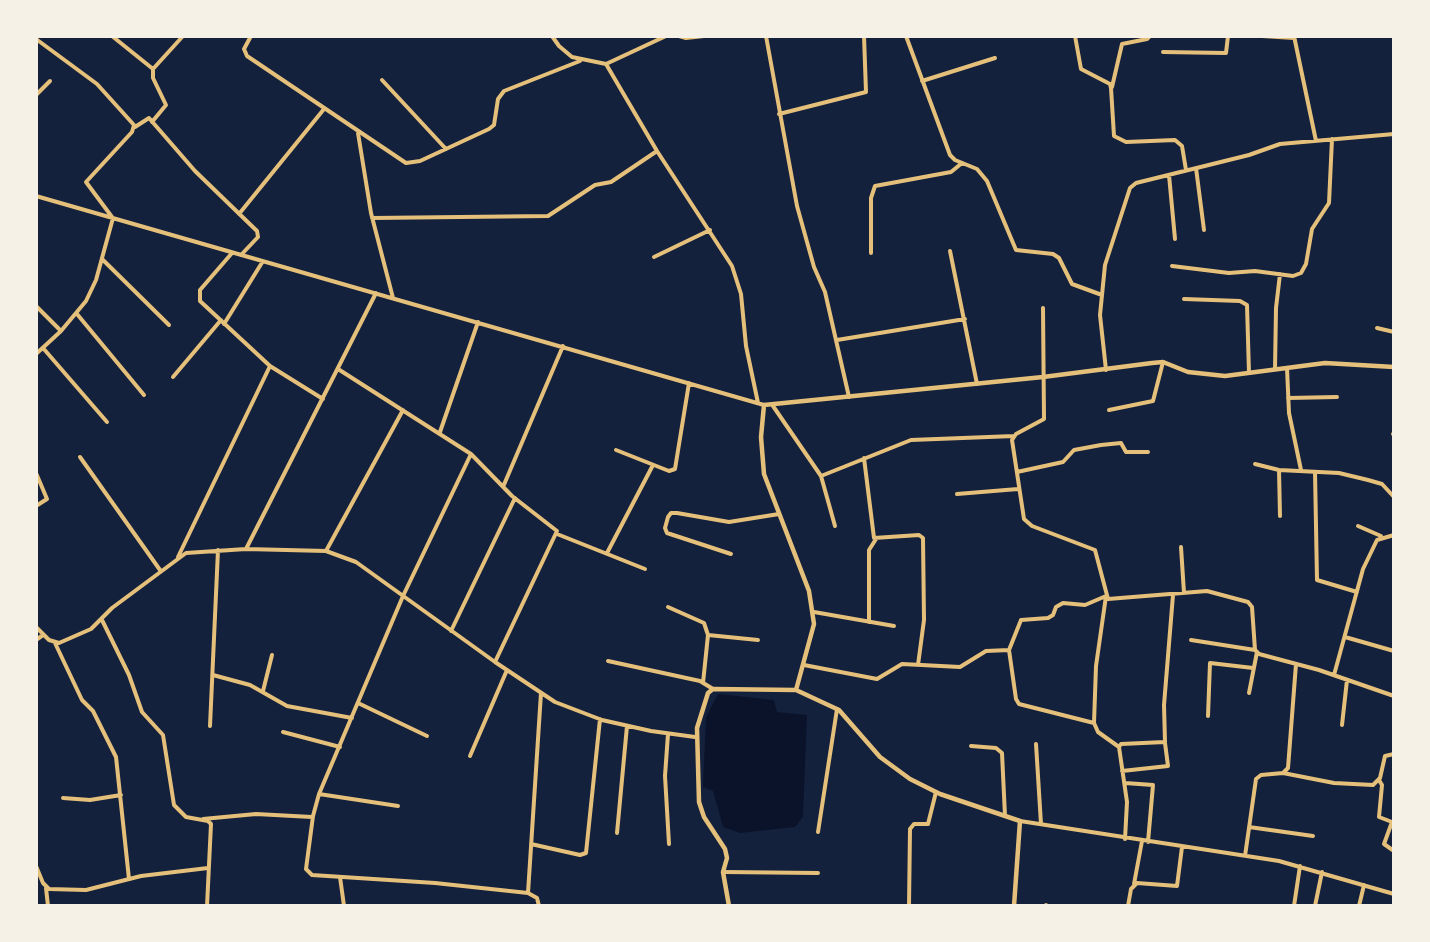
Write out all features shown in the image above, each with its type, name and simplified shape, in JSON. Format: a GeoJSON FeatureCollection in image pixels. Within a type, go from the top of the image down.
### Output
{"type":"FeatureCollection","features":[{"type":"Feature","properties":{"kind":"street"},"geometry":{"type":"LineString","coordinates":[[112,36],[153,69]]}},
{"type":"Feature","properties":{"kind":"street"},"geometry":{"type":"LineString","coordinates":[[152,122],[166,105],[153,78],[153,69],[183,36]]}},
{"type":"Feature","properties":{"kind":"street"},"geometry":{"type":"LineString","coordinates":[[250,36],[244,49],[247,56],[406,163],[416,162],[492,127],[498,99],[508,88],[580,60]]}},
{"type":"Feature","properties":{"kind":"street"},"geometry":{"type":"LineString","coordinates":[[552,36],[565,52],[580,60],[606,64],[666,36]]}},
{"type":"Feature","properties":{"kind":"street"},"geometry":{"type":"LineString","coordinates":[[679,36],[686,38],[704,36]]}},
{"type":"Feature","properties":{"kind":"street"},"geometry":{"type":"LineString","coordinates":[[766,36],[797,206],[814,267],[825,292],[849,398]]}},
{"type":"Feature","properties":{"kind":"street"},"geometry":{"type":"LineString","coordinates":[[779,114],[866,92],[864,36]]}},
{"type":"Feature","properties":{"kind":"street"},"geometry":{"type":"LineString","coordinates":[[906,36],[950,155],[976,169],[987,181],[1016,250],[1053,254],[1059,258],[1072,284],[1102,295]]}},
{"type":"Feature","properties":{"kind":"street"},"geometry":{"type":"LineString","coordinates":[[1075,36],[1082,69],[1110,84],[1111,88]]}},
{"type":"Feature","properties":{"kind":"street"},"geometry":{"type":"LineString","coordinates":[[1150,36],[1147,39],[1122,44],[1111,88],[1114,136],[1126,142],[1179,142],[1186,170]]}},
{"type":"Feature","properties":{"kind":"street"},"geometry":{"type":"LineString","coordinates":[[1163,52],[1226,53],[1228,36],[1230,36]]}},
{"type":"Feature","properties":{"kind":"street"},"geometry":{"type":"LineString","coordinates":[[1262,36],[1294,37],[1316,141]]}},
{"type":"Feature","properties":{"kind":"street"},"geometry":{"type":"LineString","coordinates":[[36,39],[97,84],[133,122],[134,128]]}},
{"type":"Feature","properties":{"kind":"street"},"geometry":{"type":"LineString","coordinates":[[922,81],[994,58]]}},
{"type":"Feature","properties":{"kind":"street"},"geometry":{"type":"LineString","coordinates":[[606,64],[657,151],[732,266],[739,285],[746,346],[758,403]]}},
{"type":"Feature","properties":{"kind":"street"},"geometry":{"type":"LineString","coordinates":[[382,80],[446,148]]}},
{"type":"Feature","properties":{"kind":"street"},"geometry":{"type":"LineString","coordinates":[[36,95],[50,81]]}},
{"type":"Feature","properties":{"kind":"street"},"geometry":{"type":"LineString","coordinates":[[239,214],[324,109]]}},
{"type":"Feature","properties":{"kind":"street"},"geometry":{"type":"LineString","coordinates":[[113,218],[86,182],[134,128],[147,118],[258,235],[241,255]]}},
{"type":"Feature","properties":{"kind":"street"},"geometry":{"type":"LineString","coordinates":[[358,132],[372,218],[393,298]]}},
{"type":"Feature","properties":{"kind":"street"},"geometry":{"type":"LineString","coordinates":[[1106,370],[1100,315],[1108,254],[1125,195],[1136,183],[1249,155],[1280,144],[1394,134]]}},
{"type":"Feature","properties":{"kind":"street"},"geometry":{"type":"LineString","coordinates":[[1172,266],[1221,272],[1293,276],[1301,273],[1306,264],[1312,230],[1329,203],[1332,139]]}},
{"type":"Feature","properties":{"kind":"street"},"geometry":{"type":"LineString","coordinates":[[372,218],[548,216],[596,184],[611,182],[657,151]]}},
{"type":"Feature","properties":{"kind":"street"},"geometry":{"type":"LineString","coordinates":[[871,253],[871,198],[875,186],[951,172],[962,162]]}},
{"type":"Feature","properties":{"kind":"street"},"geometry":{"type":"LineString","coordinates":[[1196,168],[1204,230]]}},
{"type":"Feature","properties":{"kind":"street"},"geometry":{"type":"LineString","coordinates":[[1169,175],[1175,239]]}},
{"type":"Feature","properties":{"kind":"street"},"geometry":{"type":"LineString","coordinates":[[37,198],[764,405],[849,398],[1163,362],[1188,372],[1225,375],[1325,363],[1394,367]]}},
{"type":"Feature","properties":{"kind":"street"},"geometry":{"type":"LineString","coordinates":[[36,354],[77,315],[92,290],[113,218]]}},
{"type":"Feature","properties":{"kind":"street"},"geometry":{"type":"LineString","coordinates":[[654,257],[710,230]]}},
{"type":"Feature","properties":{"kind":"street"},"geometry":{"type":"LineString","coordinates":[[950,251],[977,384]]}},
{"type":"Feature","properties":{"kind":"street"},"geometry":{"type":"LineString","coordinates":[[232,252],[198,295],[200,301],[270,366],[323,399]]}},
{"type":"Feature","properties":{"kind":"street"},"geometry":{"type":"LineString","coordinates":[[102,259],[169,325]]}},
{"type":"Feature","properties":{"kind":"street"},"geometry":{"type":"LineString","coordinates":[[173,377],[222,322],[263,261]]}},
{"type":"Feature","properties":{"kind":"street"},"geometry":{"type":"LineString","coordinates":[[1275,369],[1276,308],[1280,274]]}},
{"type":"Feature","properties":{"kind":"street"},"geometry":{"type":"LineString","coordinates":[[246,549],[376,293]]}},
{"type":"Feature","properties":{"kind":"street"},"geometry":{"type":"LineString","coordinates":[[1185,299],[1244,301],[1247,305],[1249,373]]}},
{"type":"Feature","properties":{"kind":"street"},"geometry":{"type":"LineString","coordinates":[[36,306],[61,332]]}},
{"type":"Feature","properties":{"kind":"street"},"geometry":{"type":"LineString","coordinates":[[822,476],[918,439],[1014,436],[1044,420],[1043,308]]}},
{"type":"Feature","properties":{"kind":"street"},"geometry":{"type":"LineString","coordinates":[[77,315],[144,395]]}},
{"type":"Feature","properties":{"kind":"street"},"geometry":{"type":"LineString","coordinates":[[837,340],[965,319]]}},
{"type":"Feature","properties":{"kind":"street"},"geometry":{"type":"LineString","coordinates":[[440,432],[478,322]]}},
{"type":"Feature","properties":{"kind":"street"},"geometry":{"type":"LineString","coordinates":[[1377,328],[1394,332]]}},
{"type":"Feature","properties":{"kind":"street"},"geometry":{"type":"LineString","coordinates":[[503,487],[563,346]]}},
{"type":"Feature","properties":{"kind":"street"},"geometry":{"type":"LineString","coordinates":[[43,348],[107,422]]}},
{"type":"Feature","properties":{"kind":"street"},"geometry":{"type":"LineString","coordinates":[[1109,410],[1153,400],[1163,362]]}},
{"type":"Feature","properties":{"kind":"street"},"geometry":{"type":"LineString","coordinates":[[177,558],[270,366]]}},
{"type":"Feature","properties":{"kind":"street"},"geometry":{"type":"LineString","coordinates":[[1287,368],[1288,398],[1301,471]]}},
{"type":"Feature","properties":{"kind":"street"},"geometry":{"type":"LineString","coordinates":[[338,369],[440,432],[471,454],[503,487],[556,529],[558,534],[645,569]]}},
{"type":"Feature","properties":{"kind":"street"},"geometry":{"type":"LineString","coordinates":[[616,450],[669,471],[675,469],[689,383]]}},
{"type":"Feature","properties":{"kind":"street"},"geometry":{"type":"LineString","coordinates":[[1288,398],[1337,397]]}},
{"type":"Feature","properties":{"kind":"street"},"geometry":{"type":"LineString","coordinates":[[764,405],[761,437],[764,474],[806,582],[814,612],[811,642],[796,690]]}},
{"type":"Feature","properties":{"kind":"street"},"geometry":{"type":"LineString","coordinates":[[773,406],[822,476],[835,526]]}},
{"type":"Feature","properties":{"kind":"street"},"geometry":{"type":"LineString","coordinates":[[326,550],[403,410]]}},
{"type":"Feature","properties":{"kind":"street"},"geometry":{"type":"LineString","coordinates":[[1014,436],[1012,440],[1022,516],[1027,523],[1095,550],[1106,596],[1096,666],[1094,723],[1098,732],[1119,747],[1124,783],[1125,839]]}},
{"type":"Feature","properties":{"kind":"street"},"geometry":{"type":"LineString","coordinates":[[1016,472],[1063,462],[1074,450],[1101,445],[1121,443],[1126,452],[1148,452]]}},
{"type":"Feature","properties":{"kind":"street"},"geometry":{"type":"LineString","coordinates":[[471,454],[403,596],[319,794],[312,818],[307,872],[312,875],[435,883],[528,893],[537,898],[539,906]]}},
{"type":"Feature","properties":{"kind":"street"},"geometry":{"type":"LineString","coordinates":[[80,457],[160,570]]}},
{"type":"Feature","properties":{"kind":"street"},"geometry":{"type":"LineString","coordinates":[[864,458],[876,540],[869,550],[869,621]]}},
{"type":"Feature","properties":{"kind":"street"},"geometry":{"type":"LineString","coordinates":[[1256,464],[1279,470],[1339,473],[1380,483],[1394,496]]}},
{"type":"Feature","properties":{"kind":"street"},"geometry":{"type":"LineString","coordinates":[[607,553],[653,465]]}},
{"type":"Feature","properties":{"kind":"street"},"geometry":{"type":"LineString","coordinates":[[1279,470],[1280,516]]}},
{"type":"Feature","properties":{"kind":"street"},"geometry":{"type":"LineString","coordinates":[[1315,472],[1317,580],[1357,592]]}},
{"type":"Feature","properties":{"kind":"street"},"geometry":{"type":"LineString","coordinates":[[36,473],[47,499],[36,506]]}},
{"type":"Feature","properties":{"kind":"street"},"geometry":{"type":"LineString","coordinates":[[957,494],[1018,489]]}},
{"type":"Feature","properties":{"kind":"street"},"geometry":{"type":"LineString","coordinates":[[451,631],[515,498]]}},
{"type":"Feature","properties":{"kind":"street"},"geometry":{"type":"LineString","coordinates":[[731,554],[667,533],[665,528],[670,513],[729,522],[779,514]]}},
{"type":"Feature","properties":{"kind":"street"},"geometry":{"type":"LineString","coordinates":[[1358,526],[1382,537]]}},
{"type":"Feature","properties":{"kind":"street"},"geometry":{"type":"LineString","coordinates":[[495,662],[558,534]]}},
{"type":"Feature","properties":{"kind":"street"},"geometry":{"type":"LineString","coordinates":[[876,540],[919,535],[923,538],[924,620],[918,665]]}},
{"type":"Feature","properties":{"kind":"street"},"geometry":{"type":"LineString","coordinates":[[1334,675],[1363,569],[1377,540],[1394,535]]}},
{"type":"Feature","properties":{"kind":"street"},"geometry":{"type":"LineString","coordinates":[[1181,547],[1184,593]]}},
{"type":"Feature","properties":{"kind":"street"},"geometry":{"type":"LineString","coordinates":[[55,643],[64,642],[92,629],[112,608],[160,570],[177,558],[192,552],[246,549],[326,550],[356,562],[495,662],[541,693],[578,712],[627,726],[695,737]]}},
{"type":"Feature","properties":{"kind":"street"},"geometry":{"type":"LineString","coordinates":[[210,726],[218,550]]}},
{"type":"Feature","properties":{"kind":"street"},"geometry":{"type":"LineString","coordinates":[[1106,596],[1111,599],[1207,591],[1250,604],[1256,651],[1249,693]]}},
{"type":"Feature","properties":{"kind":"street"},"geometry":{"type":"LineString","coordinates":[[1122,771],[1168,766],[1164,705],[1173,595]]}},
{"type":"Feature","properties":{"kind":"street"},"geometry":{"type":"LineString","coordinates":[[1094,723],[1019,704],[1016,699],[1009,650],[1022,620],[1048,618],[1053,615],[1056,607],[1063,603],[1085,605],[1106,596]]}},
{"type":"Feature","properties":{"kind":"street"},"geometry":{"type":"LineString","coordinates":[[668,607],[701,620],[708,635],[703,683]]}},
{"type":"Feature","properties":{"kind":"street"},"geometry":{"type":"LineString","coordinates":[[814,612],[894,626]]}},
{"type":"Feature","properties":{"kind":"street"},"geometry":{"type":"LineString","coordinates":[[102,620],[129,675],[142,712],[163,735],[174,805],[186,817],[208,821],[212,829],[207,906]]}},
{"type":"Feature","properties":{"kind":"street"},"geometry":{"type":"LineString","coordinates":[[36,627],[55,643],[82,700],[93,711],[116,757],[129,879]]}},
{"type":"Feature","properties":{"kind":"street"},"geometry":{"type":"LineString","coordinates":[[36,640],[43,635]]}},
{"type":"Feature","properties":{"kind":"street"},"geometry":{"type":"LineString","coordinates":[[708,635],[758,640]]}},
{"type":"Feature","properties":{"kind":"street"},"geometry":{"type":"LineString","coordinates":[[1345,637],[1394,651]]}},
{"type":"Feature","properties":{"kind":"street"},"geometry":{"type":"LineString","coordinates":[[1191,640],[1256,651],[1394,696]]}},
{"type":"Feature","properties":{"kind":"street"},"geometry":{"type":"LineString","coordinates":[[804,665],[877,680],[902,664],[960,667],[986,651],[1009,650]]}},
{"type":"Feature","properties":{"kind":"street"},"geometry":{"type":"LineString","coordinates":[[263,691],[272,655]]}},
{"type":"Feature","properties":{"kind":"street"},"geometry":{"type":"LineString","coordinates":[[608,661],[703,683],[713,689],[796,690],[837,709],[880,757],[910,779],[936,792],[1020,821],[1300,866],[1394,894]]}},
{"type":"Feature","properties":{"kind":"street"},"geometry":{"type":"LineString","coordinates":[[1208,716],[1210,663],[1253,668]]}},
{"type":"Feature","properties":{"kind":"street"},"geometry":{"type":"LineString","coordinates":[[1283,773],[1288,768],[1296,664]]}},
{"type":"Feature","properties":{"kind":"street"},"geometry":{"type":"LineString","coordinates":[[470,756],[507,670]]}},
{"type":"Feature","properties":{"kind":"street"},"geometry":{"type":"LineString","coordinates":[[213,675],[263,691],[287,706],[352,718]]}},
{"type":"Feature","properties":{"kind":"street"},"geometry":{"type":"LineString","coordinates":[[1342,725],[1347,680]]}},
{"type":"Feature","properties":{"kind":"street"},"geometry":{"type":"LineString","coordinates":[[713,689],[708,693],[695,737],[699,802],[704,817],[725,849],[727,858],[723,872],[729,906]]}},
{"type":"Feature","properties":{"kind":"street"},"geometry":{"type":"LineString","coordinates":[[528,893],[541,693]]}},
{"type":"Feature","properties":{"kind":"street"},"geometry":{"type":"LineString","coordinates":[[358,702],[427,736]]}},
{"type":"Feature","properties":{"kind":"street"},"geometry":{"type":"LineString","coordinates":[[818,832],[837,709]]}},
{"type":"Feature","properties":{"kind":"street"},"geometry":{"type":"LineString","coordinates":[[531,844],[580,855],[587,850],[600,719]]}},
{"type":"Feature","properties":{"kind":"street"},"geometry":{"type":"LineString","coordinates":[[617,833],[627,726]]}},
{"type":"Feature","properties":{"kind":"street"},"geometry":{"type":"LineString","coordinates":[[283,732],[340,747]]}},
{"type":"Feature","properties":{"kind":"street"},"geometry":{"type":"LineString","coordinates":[[668,734],[665,776],[669,844]]}},
{"type":"Feature","properties":{"kind":"street"},"geometry":{"type":"LineString","coordinates":[[1119,747],[1121,744],[1165,742]]}},
{"type":"Feature","properties":{"kind":"street"},"geometry":{"type":"LineString","coordinates":[[1036,744],[1041,824]]}},
{"type":"Feature","properties":{"kind":"street"},"geometry":{"type":"LineString","coordinates":[[971,746],[996,748],[1002,753],[1005,816]]}},
{"type":"Feature","properties":{"kind":"street"},"geometry":{"type":"LineString","coordinates":[[1245,856],[1256,779],[1261,775],[1283,773],[1350,784],[1373,785],[1379,780],[1385,756],[1394,754]]}},
{"type":"Feature","properties":{"kind":"street"},"geometry":{"type":"LineString","coordinates":[[1379,780],[1382,785],[1379,817],[1392,822],[1384,844],[1394,851]]}},
{"type":"Feature","properties":{"kind":"street"},"geometry":{"type":"LineString","coordinates":[[1124,783],[1153,785],[1148,842]]}},
{"type":"Feature","properties":{"kind":"street"},"geometry":{"type":"LineString","coordinates":[[909,906],[910,829],[914,824],[926,825],[930,821],[936,792]]}},
{"type":"Feature","properties":{"kind":"street"},"geometry":{"type":"LineString","coordinates":[[319,794],[398,806]]}},
{"type":"Feature","properties":{"kind":"street"},"geometry":{"type":"LineString","coordinates":[[63,798],[90,800],[121,795]]}},
{"type":"Feature","properties":{"kind":"street"},"geometry":{"type":"LineString","coordinates":[[199,819],[256,814],[312,818]]}},
{"type":"Feature","properties":{"kind":"street"},"geometry":{"type":"LineString","coordinates":[[1014,906],[1020,821]]}},
{"type":"Feature","properties":{"kind":"street"},"geometry":{"type":"LineString","coordinates":[[1249,827],[1313,836]]}},
{"type":"Feature","properties":{"kind":"street"},"geometry":{"type":"LineString","coordinates":[[1128,906],[1142,841]]}},
{"type":"Feature","properties":{"kind":"street"},"geometry":{"type":"LineString","coordinates":[[1134,885],[1137,883],[1177,886],[1182,847]]}},
{"type":"Feature","properties":{"kind":"street"},"geometry":{"type":"LineString","coordinates":[[36,866],[45,887],[48,906]]}},
{"type":"Feature","properties":{"kind":"street"},"geometry":{"type":"LineString","coordinates":[[1293,906],[1300,866]]}},
{"type":"Feature","properties":{"kind":"street"},"geometry":{"type":"LineString","coordinates":[[45,887],[94,890],[129,879],[208,868]]}},
{"type":"Feature","properties":{"kind":"street"},"geometry":{"type":"LineString","coordinates":[[723,872],[818,873]]}},
{"type":"Feature","properties":{"kind":"street"},"geometry":{"type":"LineString","coordinates":[[1315,906],[1322,872]]}},
{"type":"Feature","properties":{"kind":"street"},"geometry":{"type":"LineString","coordinates":[[338,906],[344,906],[340,877]]}},
{"type":"Feature","properties":{"kind":"street"},"geometry":{"type":"LineString","coordinates":[[1359,906],[1364,885]]}},
{"type":"Feature","properties":{"kind":"water"},"geometry":{"type":"Polygon","coordinates":[[[718,694],[774,700],[777,712],[807,715],[803,817],[795,827],[740,833],[723,827],[713,791],[703,787],[706,717],[718,694]]]}}]}
